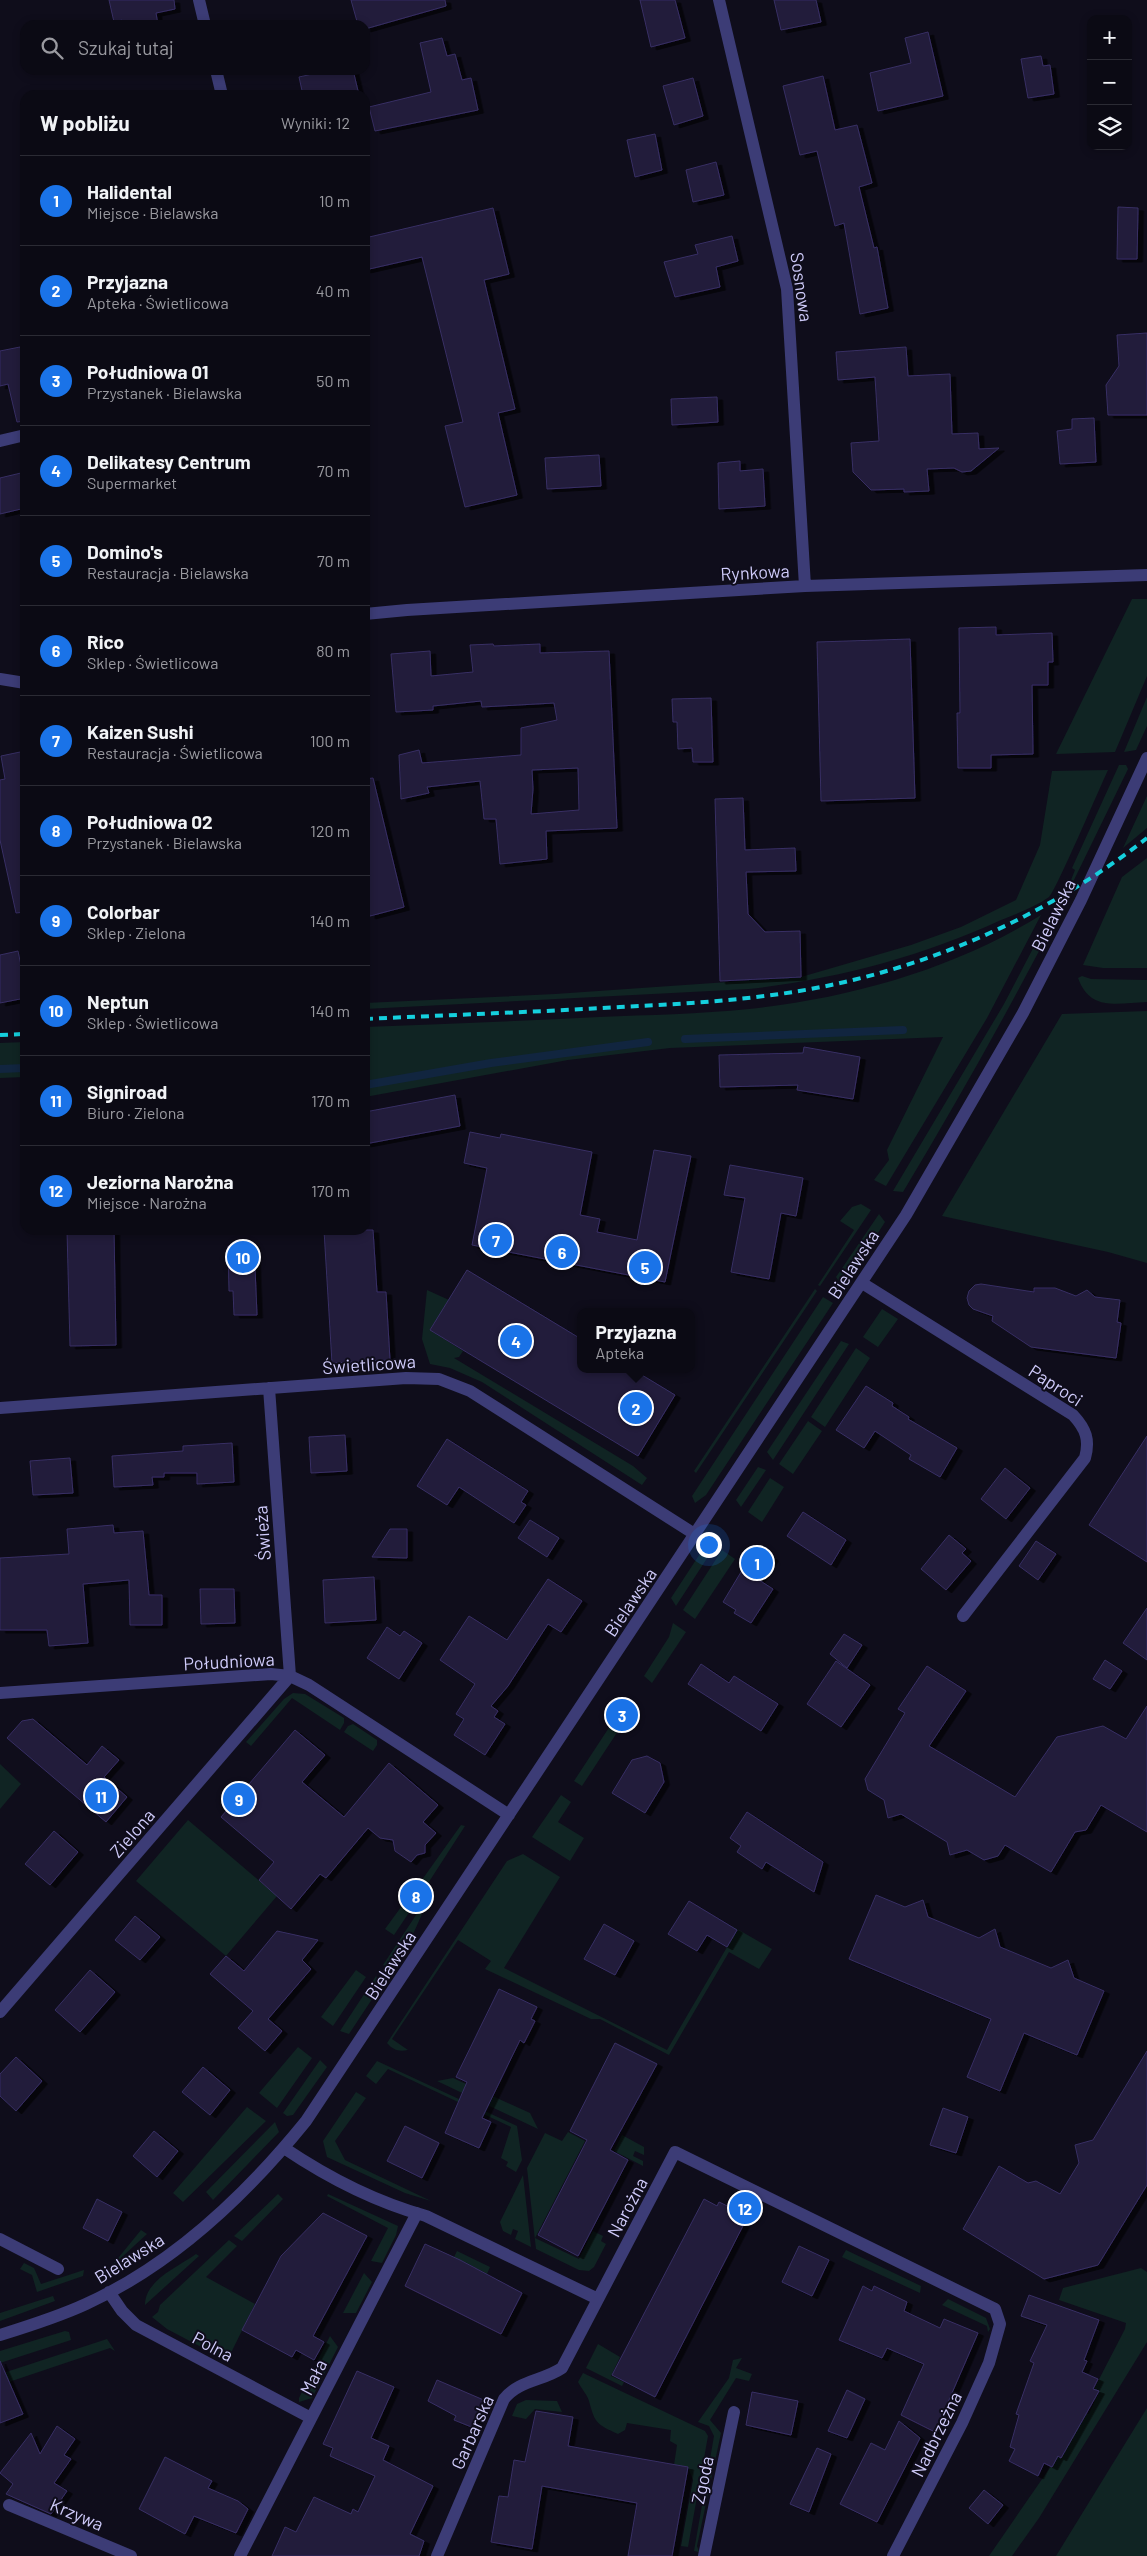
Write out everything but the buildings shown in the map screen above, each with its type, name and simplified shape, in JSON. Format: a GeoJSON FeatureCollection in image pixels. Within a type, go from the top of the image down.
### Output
{"type":"FeatureCollection","features":[{"type":"Feature","properties":{"kind":"street"},"geometry":{"type":"LineString","coordinates":[[199,0],[204,20]]}},
{"type":"Feature","properties":{"kind":"street","name":"Sosnowa"},"geometry":{"type":"LineString","coordinates":[[719,0],[787,289],[805,586]]}},
{"type":"Feature","properties":{"kind":"street"},"geometry":{"type":"LineString","coordinates":[[217,75],[221,90]]}},
{"type":"Feature","properties":{"kind":"street"},"geometry":{"type":"LineString","coordinates":[[0,441],[20,436]]}},
{"type":"Feature","properties":{"kind":"street","name":"Rynkowa"},"geometry":{"type":"LineString","coordinates":[[370,614],[416,609],[805,586],[1147,575]]}},
{"type":"Feature","properties":{"kind":"street"},"geometry":{"type":"LineString","coordinates":[[0,679],[20,682]]}},
{"type":"Feature","properties":{"kind":"street","name":"Bielawska"},"geometry":{"type":"LineString","coordinates":[[0,2335],[54,2317],[109,2292],[154,2265],[204,2228],[248,2188],[284,2148],[322,2100],[862,1283],[963,1120],[1023,1013],[1081,900],[1147,758]]}},
{"type":"Feature","properties":{"kind":"street","name":"Paproci"},"geometry":{"type":"LineString","coordinates":[[862,1283],[1074,1415],[1082,1424],[1087,1435],[1088,1447],[1085,1458],[963,1616]]}},
{"type":"Feature","properties":{"kind":"street","name":"Świetlicowa"},"geometry":{"type":"LineString","coordinates":[[0,1408],[414,1377],[439,1379],[455,1383],[470,1390],[696,1535]]}},
{"type":"Feature","properties":{"kind":"street","name":"Świeża"},"geometry":{"type":"LineString","coordinates":[[269,1388],[290,1676]]}},
{"type":"Feature","properties":{"kind":"street","name":"Południowa"},"geometry":{"type":"LineString","coordinates":[[0,1693],[271,1674],[290,1676],[309,1685],[509,1815]]}},
{"type":"Feature","properties":{"kind":"street","name":"Zielona"},"geometry":{"type":"LineString","coordinates":[[0,2012],[290,1676]]}},
{"type":"Feature","properties":{"kind":"street"},"geometry":{"type":"LineString","coordinates":[[284,2148],[316,2169],[399,2208],[417,2213],[598,2299]]}},
{"type":"Feature","properties":{"kind":"street","name":"Narożna"},"geometry":{"type":"LineString","coordinates":[[598,2299],[675,2152],[995,2309],[1000,2324]]}},
{"type":"Feature","properties":{"kind":"street","name":"Mała"},"geometry":{"type":"LineString","coordinates":[[240,2556],[417,2213]]}},
{"type":"Feature","properties":{"kind":"street"},"geometry":{"type":"LineString","coordinates":[[0,2239],[58,2269]]}},
{"type":"Feature","properties":{"kind":"street","name":"Polna"},"geometry":{"type":"LineString","coordinates":[[109,2292],[122,2311],[136,2325],[311,2418]]}},
{"type":"Feature","properties":{"kind":"street","name":"Garbarska"},"geometry":{"type":"LineString","coordinates":[[437,2556],[504,2399],[518,2386],[551,2376],[562,2368],[598,2299]]}},
{"type":"Feature","properties":{"kind":"street","name":"Nadbrzeżna"},"geometry":{"type":"LineString","coordinates":[[893,2556],[962,2423],[989,2363],[1000,2324]]}},
{"type":"Feature","properties":{"kind":"street","name":"Zgoda"},"geometry":{"type":"LineString","coordinates":[[704,2556],[734,2412]]}},
{"type":"Feature","properties":{"kind":"street","name":"Krzywa"},"geometry":{"type":"LineString","coordinates":[[9,2505],[131,2556]]}},
{"type":"Feature","properties":{"kind":"green space"},"geometry":{"type":"Polygon","coordinates":[[[1132,599],[1147,599],[1147,676],[1115,752],[1056,754],[1132,599]]]}},
{"type":"Feature","properties":{"kind":"green space"},"geometry":{"type":"Polygon","coordinates":[[[1147,697],[1147,726],[1136,750],[1124,752],[1147,697]]]}},
{"type":"Feature","properties":{"kind":"green space"},"geometry":{"type":"Polygon","coordinates":[[[1119,765],[1126,765],[1128,769],[1073,882],[1063,889],[1067,879],[1071,880],[1075,870],[1072,868],[1119,765]]]}},
{"type":"Feature","properties":{"kind":"green space"},"geometry":{"type":"Polygon","coordinates":[[[1108,770],[1053,891],[1049,897],[1038,904],[940,945],[846,973],[749,989],[370,1009],[370,1003],[555,994],[801,977],[911,945],[961,927],[1016,900],[1040,845],[1052,771],[1108,770]]]}},
{"type":"Feature","properties":{"kind":"green space"},"geometry":{"type":"Polygon","coordinates":[[[1147,796],[1147,828],[1123,848],[1147,796]]]}},
{"type":"Feature","properties":{"kind":"green space"},"geometry":{"type":"Polygon","coordinates":[[[1147,858],[1147,968],[1103,968],[1083,965],[1122,877],[1147,858]]]}},
{"type":"Feature","properties":{"kind":"green space"},"geometry":{"type":"Polygon","coordinates":[[[1064,903],[966,1085],[903,1192],[893,1191],[1004,1004],[1040,935],[1045,937],[1050,926],[1046,924],[1054,909],[1064,903]]]}},
{"type":"Feature","properties":{"kind":"green space"},"geometry":{"type":"Polygon","coordinates":[[[1041,915],[987,1018],[886,1186],[874,1180],[889,1160],[887,1150],[943,1037],[670,1048],[568,1060],[370,1096],[370,1027],[693,1013],[787,1004],[863,989],[901,978],[937,966],[1008,934],[1041,915]]]}},
{"type":"Feature","properties":{"kind":"green space"},"geometry":{"type":"Polygon","coordinates":[[[1082,976],[1091,979],[1147,980],[1147,1002],[1116,1004],[1097,1001],[1083,989],[1078,978],[1082,976]]]}},
{"type":"Feature","properties":{"kind":"green space"},"geometry":{"type":"Polygon","coordinates":[[[1147,1011],[1147,1263],[1108,1252],[942,1216],[1062,1014],[1147,1011]]]}},
{"type":"Feature","properties":{"kind":"green space"},"geometry":{"type":"Polygon","coordinates":[[[20,1042],[20,1077],[0,1078],[0,1043],[20,1042]]]}},
{"type":"Feature","properties":{"kind":"green space"},"geometry":{"type":"Polygon","coordinates":[[[861,1204],[871,1210],[820,1286],[818,1285],[854,1230],[840,1221],[852,1207],[861,1204]]]}},
{"type":"Feature","properties":{"kind":"green space"},"geometry":{"type":"Polygon","coordinates":[[[879,1214],[885,1222],[843,1287],[836,1277],[879,1214]]]}},
{"type":"Feature","properties":{"kind":"green space"},"geometry":{"type":"Polygon","coordinates":[[[815,1289],[817,1291],[696,1473],[694,1471],[815,1289]]]}},
{"type":"Feature","properties":{"kind":"green space"},"geometry":{"type":"Polygon","coordinates":[[[427,1290],[449,1300],[430,1330],[463,1351],[459,1357],[454,1358],[633,1466],[647,1478],[642,1485],[482,1382],[450,1368],[430,1364],[422,1339],[427,1290]]]}},
{"type":"Feature","properties":{"kind":"green space"},"geometry":{"type":"Polygon","coordinates":[[[823,1297],[833,1303],[706,1495],[695,1503],[692,1496],[823,1297]]]}},
{"type":"Feature","properties":{"kind":"green space"},"geometry":{"type":"Polygon","coordinates":[[[882,1309],[898,1319],[878,1347],[863,1337],[882,1309]]]}},
{"type":"Feature","properties":{"kind":"green space"},"geometry":{"type":"Polygon","coordinates":[[[841,1341],[849,1344],[773,1460],[767,1452],[841,1341]]]}},
{"type":"Feature","properties":{"kind":"green space"},"geometry":{"type":"Polygon","coordinates":[[[856,1348],[870,1358],[825,1427],[811,1417],[856,1348]]]}},
{"type":"Feature","properties":{"kind":"green space"},"geometry":{"type":"Polygon","coordinates":[[[808,1421],[822,1431],[793,1474],[779,1464],[808,1421]]]}},
{"type":"Feature","properties":{"kind":"green space"},"geometry":{"type":"Polygon","coordinates":[[[758,1467],[766,1470],[741,1507],[736,1500],[758,1467]]]}},
{"type":"Feature","properties":{"kind":"green space"},"geometry":{"type":"Polygon","coordinates":[[[770,1478],[784,1487],[762,1522],[748,1512],[770,1478]]]}},
{"type":"Feature","properties":{"kind":"green space"},"geometry":{"type":"Polygon","coordinates":[[[707,1543],[715,1546],[676,1606],[671,1598],[707,1543]]]}},
{"type":"Feature","properties":{"kind":"green space"},"geometry":{"type":"Polygon","coordinates":[[[722,1550],[735,1559],[695,1619],[683,1610],[722,1550]]]}},
{"type":"Feature","properties":{"kind":"green space"},"geometry":{"type":"Polygon","coordinates":[[[673,1623],[686,1632],[652,1683],[644,1676],[669,1637],[673,1623]]]}},
{"type":"Feature","properties":{"kind":"green space"},"geometry":{"type":"Polygon","coordinates":[[[293,1693],[305,1694],[344,1718],[344,1723],[340,1730],[292,1698],[251,1746],[246,1742],[284,1699],[293,1693]]]}},
{"type":"Feature","properties":{"kind":"green space"},"geometry":{"type":"Polygon","coordinates":[[[612,1723],[620,1728],[582,1786],[574,1781],[612,1723]]]}},
{"type":"Feature","properties":{"kind":"green space"},"geometry":{"type":"Polygon","coordinates":[[[353,1724],[377,1740],[377,1745],[373,1751],[344,1732],[348,1726],[353,1724]]]}},
{"type":"Feature","properties":{"kind":"green space"},"geometry":{"type":"Polygon","coordinates":[[[0,1764],[21,1784],[0,1809],[0,1764]]]}},
{"type":"Feature","properties":{"kind":"green space"},"geometry":{"type":"Polygon","coordinates":[[[561,1795],[571,1802],[558,1822],[584,1838],[570,1861],[532,1837],[561,1795]]]}},
{"type":"Feature","properties":{"kind":"green space"},"geometry":{"type":"Polygon","coordinates":[[[188,1820],[277,1896],[226,1956],[136,1881],[188,1820]]]}},
{"type":"Feature","properties":{"kind":"green space"},"geometry":{"type":"Polygon","coordinates":[[[461,1825],[465,1826],[425,1888],[419,1884],[461,1825]]]}},
{"type":"Feature","properties":{"kind":"green space"},"geometry":{"type":"Polygon","coordinates":[[[523,1854],[560,1877],[504,1968],[667,2050],[737,1930],[732,1926],[772,1949],[759,1969],[729,1952],[669,2055],[600,2019],[591,2019],[485,1969],[491,1961],[458,1940],[392,2039],[408,2050],[396,2050],[387,2043],[507,1861],[523,1854]]]}},
{"type":"Feature","properties":{"kind":"green space"},"geometry":{"type":"Polygon","coordinates":[[[404,1903],[412,1908],[394,1935],[385,1929],[404,1903]]]}},
{"type":"Feature","properties":{"kind":"green space"},"geometry":{"type":"Polygon","coordinates":[[[418,1912],[422,1914],[410,1941],[393,1968],[388,1968],[383,1965],[418,1912]]]}},
{"type":"Feature","properties":{"kind":"green space"},"geometry":{"type":"Polygon","coordinates":[[[356,1970],[366,1977],[333,2026],[321,2017],[356,1970]]]}},
{"type":"Feature","properties":{"kind":"green space"},"geometry":{"type":"Polygon","coordinates":[[[376,1976],[382,1984],[349,2034],[340,2031],[376,1976]]]}},
{"type":"Feature","properties":{"kind":"green space"},"geometry":{"type":"Polygon","coordinates":[[[298,2047],[312,2058],[277,2108],[259,2093],[298,2047]]]}},
{"type":"Feature","properties":{"kind":"green space"},"geometry":{"type":"Polygon","coordinates":[[[320,2060],[327,2067],[293,2115],[287,2116],[283,2113],[320,2060]]]}},
{"type":"Feature","properties":{"kind":"green space"},"geometry":{"type":"Polygon","coordinates":[[[377,2061],[517,2126],[522,2160],[516,2172],[506,2166],[508,2162],[501,2158],[511,2127],[388,2069],[376,2084],[366,2076],[377,2061]]]}},
{"type":"Feature","properties":{"kind":"green space"},"geometry":{"type":"Polygon","coordinates":[[[453,2078],[530,2113],[538,2129],[437,2081],[453,2078]]]}},
{"type":"Feature","properties":{"kind":"green space"},"geometry":{"type":"Polygon","coordinates":[[[356,2092],[366,2098],[335,2141],[345,2160],[431,2201],[405,2193],[327,2157],[323,2141],[356,2092]]]}},
{"type":"Feature","properties":{"kind":"green space"},"geometry":{"type":"Polygon","coordinates":[[[247,2107],[266,2121],[183,2202],[173,2193],[247,2107]]]}},
{"type":"Feature","properties":{"kind":"green space"},"geometry":{"type":"Polygon","coordinates":[[[275,2122],[279,2132],[213,2200],[206,2192],[275,2122]]]}},
{"type":"Feature","properties":{"kind":"green space"},"geometry":{"type":"Polygon","coordinates":[[[568,2132],[585,2141],[535,2238],[579,2259],[593,2231],[603,2236],[601,2241],[606,2244],[594,2267],[589,2271],[579,2270],[536,2249],[527,2168],[545,2133],[562,2141],[568,2132]]]}},
{"type":"Feature","properties":{"kind":"green space"},"geometry":{"type":"Polygon","coordinates":[[[622,2135],[644,2147],[644,2155],[635,2151],[633,2156],[643,2161],[643,2166],[614,2151],[622,2135]]]}},
{"type":"Feature","properties":{"kind":"green space"},"geometry":{"type":"Polygon","coordinates":[[[523,2175],[531,2247],[515,2239],[518,2231],[513,2229],[511,2235],[503,2231],[500,2222],[523,2175]]]}},
{"type":"Feature","properties":{"kind":"green space"},"geometry":{"type":"Polygon","coordinates":[[[278,2194],[283,2199],[242,2241],[234,2236],[278,2194]]]}},
{"type":"Feature","properties":{"kind":"green space"},"geometry":{"type":"Polygon","coordinates":[[[328,2194],[398,2226],[396,2235],[382,2263],[371,2261],[388,2228],[327,2196],[328,2194]]]}},
{"type":"Feature","properties":{"kind":"green space"},"geometry":{"type":"Polygon","coordinates":[[[141,2230],[147,2234],[110,2268],[141,2230]]]}},
{"type":"Feature","properties":{"kind":"green space"},"geometry":{"type":"Polygon","coordinates":[[[229,2240],[237,2246],[206,2277],[255,2304],[228,2359],[224,2359],[167,2329],[152,2317],[158,2312],[160,2305],[229,2240]]]}},
{"type":"Feature","properties":{"kind":"green space"},"geometry":{"type":"Polygon","coordinates":[[[846,2250],[921,2286],[920,2293],[842,2257],[846,2250]]]}},
{"type":"Feature","properties":{"kind":"green space"},"geometry":{"type":"Polygon","coordinates":[[[457,2251],[490,2267],[487,2274],[454,2257],[457,2251]]]}},
{"type":"Feature","properties":{"kind":"green space"},"geometry":{"type":"Polygon","coordinates":[[[196,2254],[199,2256],[145,2305],[146,2296],[156,2281],[196,2254]]]}},
{"type":"Feature","properties":{"kind":"green space"},"geometry":{"type":"Polygon","coordinates":[[[24,2263],[34,2268],[41,2284],[84,2270],[83,2276],[37,2292],[32,2275],[20,2269],[24,2263]]]}},
{"type":"Feature","properties":{"kind":"green space"},"geometry":{"type":"Polygon","coordinates":[[[1141,2268],[1147,2272],[1147,2342],[1039,2518],[1012,2556],[989,2556],[1058,2456],[1062,2457],[1084,2413],[1089,2414],[1099,2392],[1094,2389],[1125,2329],[1126,2323],[1059,2300],[1063,2288],[1141,2268]]]}},
{"type":"Feature","properties":{"kind":"green space"},"geometry":{"type":"Polygon","coordinates":[[[364,2273],[372,2282],[356,2313],[343,2313],[364,2273]]]}},
{"type":"Feature","properties":{"kind":"green space"},"geometry":{"type":"Polygon","coordinates":[[[53,2296],[55,2301],[0,2321],[0,2313],[53,2296]]]}},
{"type":"Feature","properties":{"kind":"green space"},"geometry":{"type":"Polygon","coordinates":[[[948,2299],[986,2318],[990,2329],[988,2332],[987,2326],[942,2305],[948,2299]]]}},
{"type":"Feature","properties":{"kind":"green space"},"geometry":{"type":"Polygon","coordinates":[[[65,2331],[69,2332],[71,2340],[0,2363],[0,2351],[65,2331]]]}},
{"type":"Feature","properties":{"kind":"green space"},"geometry":{"type":"Polygon","coordinates":[[[330,2336],[338,2347],[312,2398],[299,2402],[299,2398],[330,2336]]]}},
{"type":"Feature","properties":{"kind":"green space"},"geometry":{"type":"Polygon","coordinates":[[[107,2339],[115,2351],[110,2348],[0,2385],[0,2374],[107,2339]]]}},
{"type":"Feature","properties":{"kind":"green space"},"geometry":{"type":"Polygon","coordinates":[[[598,2344],[620,2357],[611,2376],[624,2382],[622,2386],[586,2368],[598,2344]]]}},
{"type":"Feature","properties":{"kind":"green space"},"geometry":{"type":"Polygon","coordinates":[[[742,2358],[736,2368],[752,2374],[749,2381],[736,2378],[710,2420],[721,2433],[697,2546],[699,2552],[694,2551],[714,2436],[709,2426],[698,2422],[729,2378],[733,2360],[742,2358]]]}},
{"type":"Feature","properties":{"kind":"green space"},"geometry":{"type":"Polygon","coordinates":[[[583,2373],[705,2431],[708,2436],[688,2547],[681,2546],[693,2480],[688,2467],[674,2465],[677,2445],[670,2441],[671,2430],[627,2423],[625,2430],[618,2434],[605,2428],[595,2418],[588,2399],[578,2382],[583,2373]]]}},
{"type":"Feature","properties":{"kind":"green space"},"geometry":{"type":"Polygon","coordinates":[[[526,2400],[557,2401],[562,2412],[535,2409],[526,2419],[512,2416],[517,2404],[526,2400]]]}},
{"type":"Feature","properties":{"kind":"green space"},"geometry":{"type":"Polygon","coordinates":[[[1147,2408],[1147,2556],[1056,2556],[1147,2408]]]}},
{"type":"Feature","properties":{"kind":"waterway"},"geometry":{"type":"LineString","coordinates":[[685,1039],[903,1030]]}},
{"type":"Feature","properties":{"kind":"waterway"},"geometry":{"type":"LineString","coordinates":[[370,1084],[491,1063],[648,1042]]}},
{"type":"Feature","properties":{"kind":"waterway"},"geometry":{"type":"LineString","coordinates":[[0,1069],[20,1068]]}},
{"type":"Feature","properties":{"kind":"railway"},"geometry":{"type":"LineString","coordinates":[[370,1019],[708,1002],[795,992],[853,980],[932,956],[1008,925],[1079,885],[1114,863],[1147,838]]}},
{"type":"Feature","properties":{"kind":"railway"},"geometry":{"type":"LineString","coordinates":[[0,1035],[20,1034]]}},
{"type":"Feature","properties":{"kind":"place","name":"Kaizen Sushi"},"geometry":{"type":"Point","coordinates":[496,1240]}},
{"type":"Feature","properties":{"kind":"place","name":"Rico"},"geometry":{"type":"Point","coordinates":[562,1252]}},
{"type":"Feature","properties":{"kind":"place","name":"Neptun"},"geometry":{"type":"Point","coordinates":[243,1257]}},
{"type":"Feature","properties":{"kind":"place","name":"Domino's"},"geometry":{"type":"Point","coordinates":[645,1267]}},
{"type":"Feature","properties":{"kind":"place","name":"Delikatesy Centrum"},"geometry":{"type":"Point","coordinates":[516,1341]}},
{"type":"Feature","properties":{"kind":"place","name":"Przyjazna"},"geometry":{"type":"Point","coordinates":[636,1408]}},
{"type":"Feature","properties":{"kind":"place","name":"Halidental"},"geometry":{"type":"Point","coordinates":[757,1563]}},
{"type":"Feature","properties":{"kind":"place","name":"Południowa 01"},"geometry":{"type":"Point","coordinates":[622,1715]}},
{"type":"Feature","properties":{"kind":"place","name":"Signiroad"},"geometry":{"type":"Point","coordinates":[101,1796]}},
{"type":"Feature","properties":{"kind":"place","name":"Colorbar"},"geometry":{"type":"Point","coordinates":[239,1799]}},
{"type":"Feature","properties":{"kind":"place","name":"Południowa 02"},"geometry":{"type":"Point","coordinates":[416,1896]}},
{"type":"Feature","properties":{"kind":"place","name":"Jeziorna Narożna"},"geometry":{"type":"Point","coordinates":[745,2208]}}]}
